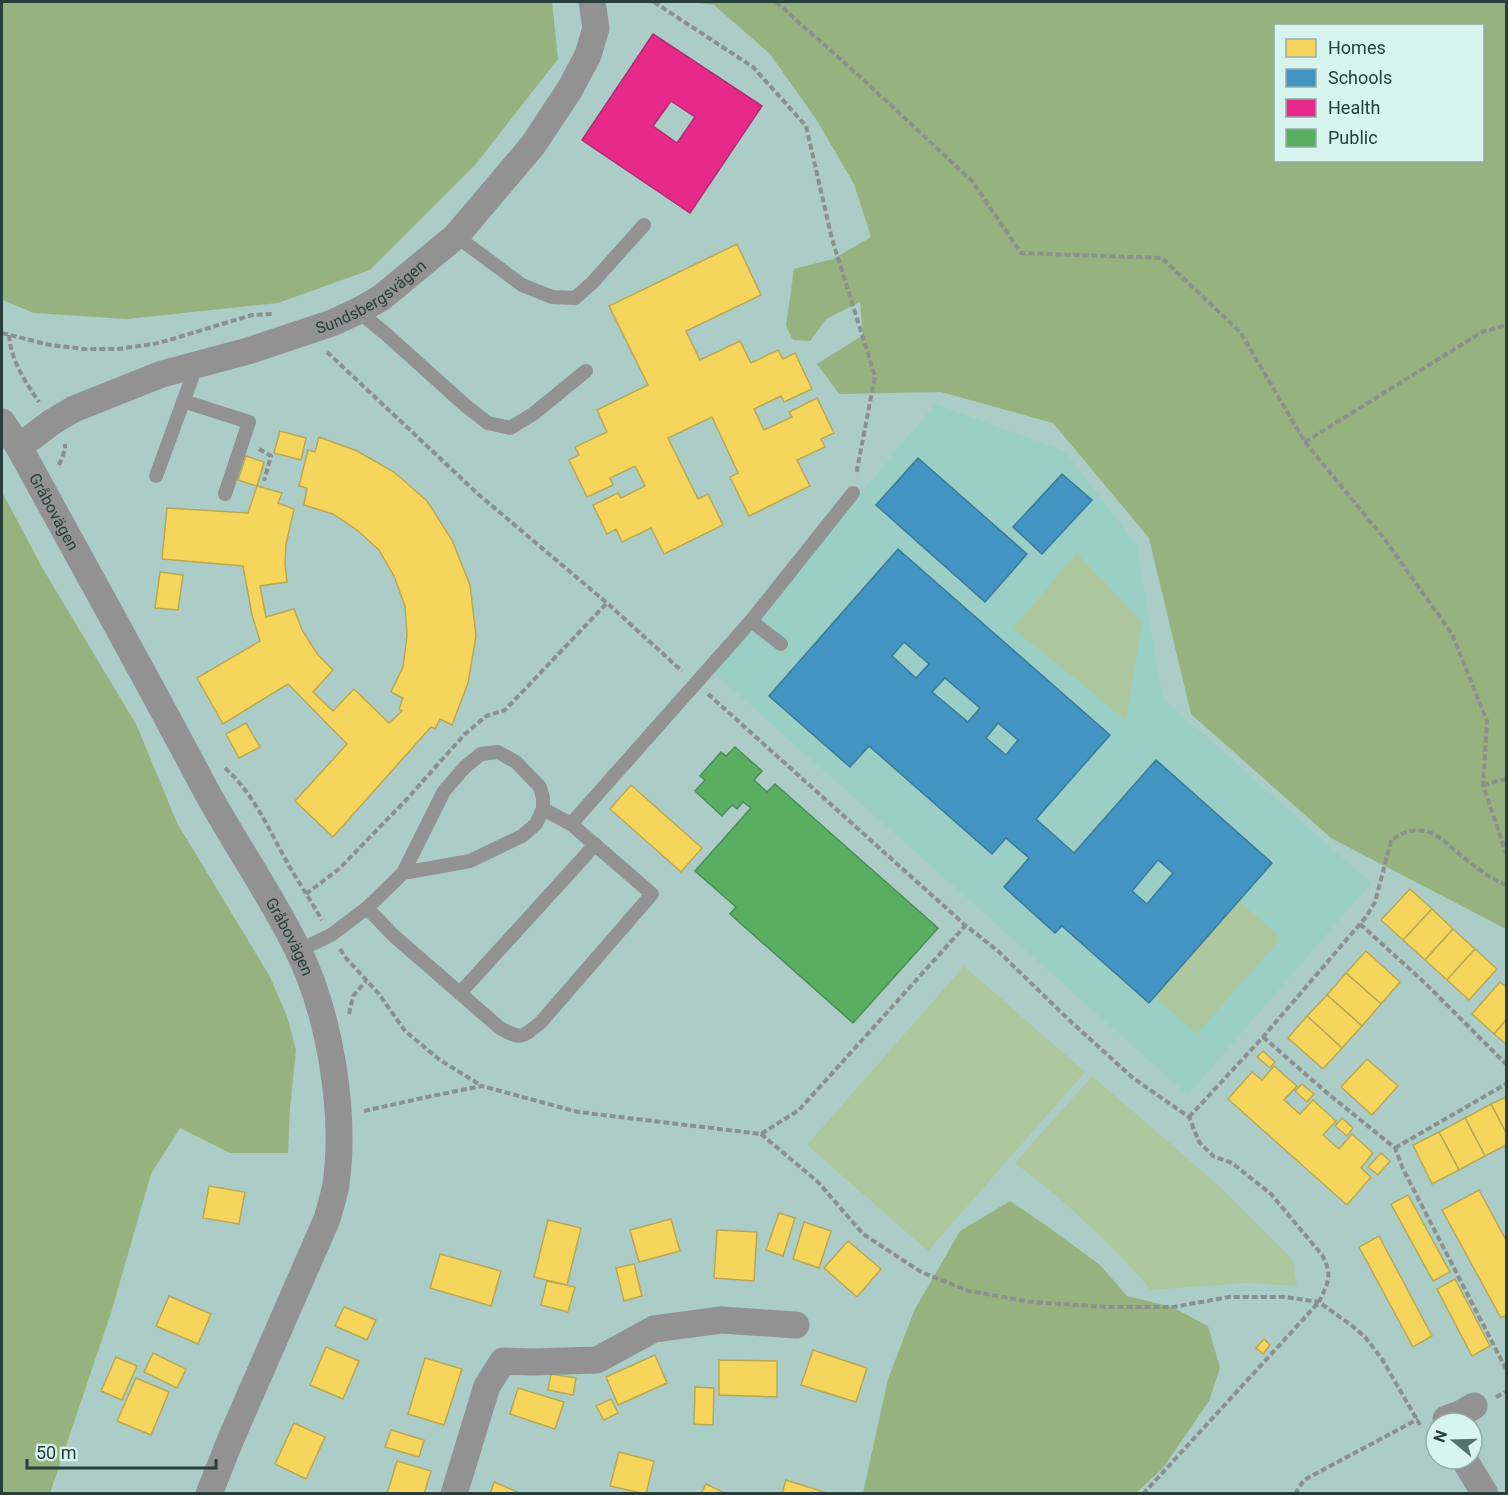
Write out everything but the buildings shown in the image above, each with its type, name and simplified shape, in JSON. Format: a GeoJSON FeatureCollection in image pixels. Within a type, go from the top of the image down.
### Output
{"type":"FeatureCollection","features":[{"type":"Feature","properties":{"kind":"street","name":"Sundsbergsvägen"},"geometry":{"type":"LineString","coordinates":[[19,447],[52,422],[74,409],[162,374],[248,351],[332,323],[381,298],[456,236],[533,145],[570,89],[588,54],[596,28],[592,2]]}},
{"type":"Feature","properties":{"kind":"street","name":"Gråbovägen"},"geometry":{"type":"LineString","coordinates":[[2,422],[19,447],[214,807],[298,951],[314,988],[328,1040],[339,1104],[336,1186],[324,1229],[209,1494]]}},
{"type":"Feature","properties":{"kind":"street"},"geometry":{"type":"LineString","coordinates":[[454,1494],[487,1386],[503,1361],[597,1360],[654,1329],[721,1320],[796,1324]]}},
{"type":"Feature","properties":{"kind":"street"},"geometry":{"type":"LineString","coordinates":[[1465,1411],[1474,1406]]}},
{"type":"Feature","properties":{"kind":"street"},"geometry":{"type":"LineString","coordinates":[[1471,1471],[1485,1494]]}},
{"type":"Feature","properties":{"kind":"lane"},"geometry":{"type":"LineString","coordinates":[[456,236],[522,285],[552,297],[575,298],[644,225]]}},
{"type":"Feature","properties":{"kind":"lane"},"geometry":{"type":"LineString","coordinates":[[358,311],[488,423],[510,428],[533,414],[586,371]]}},
{"type":"Feature","properties":{"kind":"lane"},"geometry":{"type":"LineString","coordinates":[[156,476],[197,364]]}},
{"type":"Feature","properties":{"kind":"lane"},"geometry":{"type":"LineString","coordinates":[[183,401],[249,422],[225,494]]}},
{"type":"Feature","properties":{"kind":"lane"},"geometry":{"type":"LineString","coordinates":[[571,824],[751,621],[853,493]]}},
{"type":"Feature","properties":{"kind":"lane"},"geometry":{"type":"LineString","coordinates":[[751,621],[781,645]]}},
{"type":"Feature","properties":{"kind":"lane"},"geometry":{"type":"LineString","coordinates":[[298,951],[331,935],[367,908],[404,873],[444,791],[465,767],[482,753],[498,752],[516,762],[540,787],[543,809],[536,824],[522,836],[470,861],[404,873]]}},
{"type":"Feature","properties":{"kind":"lane"},"geometry":{"type":"LineString","coordinates":[[367,908],[394,936],[500,1028],[514,1036],[525,1035],[541,1022],[652,894],[571,824],[543,809]]}},
{"type":"Feature","properties":{"kind":"lane"},"geometry":{"type":"LineString","coordinates":[[460,993],[595,844]]}},
{"type":"Feature","properties":{"kind":"path"},"geometry":{"type":"LineString","coordinates":[[654,2],[753,67],[806,126],[832,239],[875,376],[853,493]]}},
{"type":"Feature","properties":{"kind":"path"},"geometry":{"type":"LineString","coordinates":[[776,2],[972,181],[1021,253],[1162,258],[1240,332],[1305,442],[1383,537],[1452,634],[1487,721],[1483,784],[1506,853]]}},
{"type":"Feature","properties":{"kind":"path"},"geometry":{"type":"LineString","coordinates":[[2,333],[50,345],[84,349],[118,349],[159,343],[252,315],[273,314],[288,320],[332,356],[478,494],[607,603],[965,925],[998,951],[1133,1078],[1189,1117],[1199,1142],[1213,1156],[1232,1163],[1271,1194],[1322,1255],[1329,1276],[1328,1284],[1319,1302],[1143,1494]]}},
{"type":"Feature","properties":{"kind":"path"},"geometry":{"type":"LineString","coordinates":[[1305,442],[1482,332],[1506,325]]}},
{"type":"Feature","properties":{"kind":"path"},"geometry":{"type":"LineString","coordinates":[[9,335],[10,346],[19,373],[65,441],[65,450],[59,466]]}},
{"type":"Feature","properties":{"kind":"path"},"geometry":{"type":"LineString","coordinates":[[243,441],[271,456],[264,481]]}},
{"type":"Feature","properties":{"kind":"path"},"geometry":{"type":"LineString","coordinates":[[224,768],[253,800],[289,866],[346,958],[379,994],[405,1031],[440,1060],[482,1086],[578,1112],[761,1134],[818,1182],[863,1234],[921,1272],[969,1291],[1032,1302],[1107,1306],[1173,1307],[1229,1297],[1285,1297],[1319,1302],[1365,1337],[1382,1359],[1417,1419],[1424,1421]]}},
{"type":"Feature","properties":{"kind":"path"},"geometry":{"type":"LineString","coordinates":[[1483,784],[1506,779]]}},
{"type":"Feature","properties":{"kind":"path"},"geometry":{"type":"LineString","coordinates":[[1189,1117],[1360,924],[1375,902],[1391,841],[1398,834],[1409,830],[1434,834],[1488,876],[1506,885]]}},
{"type":"Feature","properties":{"kind":"path"},"geometry":{"type":"LineString","coordinates":[[1360,924],[1425,983],[1506,1064]]}},
{"type":"Feature","properties":{"kind":"path"},"geometry":{"type":"LineString","coordinates":[[761,1134],[799,1110],[965,925]]}},
{"type":"Feature","properties":{"kind":"path"},"geometry":{"type":"LineString","coordinates":[[1263,1036],[1326,1092],[1395,1148],[1403,1169],[1506,1370]]}},
{"type":"Feature","properties":{"kind":"path"},"geometry":{"type":"LineString","coordinates":[[1395,1148],[1506,1084]]}},
{"type":"Feature","properties":{"kind":"path"},"geometry":{"type":"LineString","coordinates":[[360,1112],[482,1086]]}},
{"type":"Feature","properties":{"kind":"path"},"geometry":{"type":"LineString","coordinates":[[1295,1494],[1304,1480],[1417,1419],[1424,1420]]}},
{"type":"Feature","properties":{"kind":"shaded area"},"geometry":{"type":"Polygon","coordinates":[[[2,2],[552,2],[558,59],[475,165],[370,270],[278,303],[127,319],[34,313],[2,300],[2,2]]]}},
{"type":"Feature","properties":{"kind":"shaded area"},"geometry":{"type":"Polygon","coordinates":[[[691,2],[1506,2],[1506,929],[1331,838],[1191,714],[1149,538],[1053,423],[941,392],[839,394],[817,364],[863,335],[860,302],[826,319],[810,341],[793,340],[786,326],[794,269],[833,259],[871,237],[854,184],[816,119],[770,54],[714,5],[691,2]]]}},
{"type":"Feature","properties":{"kind":"shaded area"},"geometry":{"type":"Polygon","coordinates":[[[935,404],[1065,451],[1136,544],[1163,698],[1371,883],[1188,1095],[713,672],[935,404]]]}},
{"type":"Feature","properties":{"kind":"shaded area"},"geometry":{"type":"Polygon","coordinates":[[[2,492],[43,569],[137,726],[177,823],[269,975],[287,1016],[296,1050],[288,1153],[230,1153],[180,1128],[151,1174],[111,1313],[50,1493],[2,1493],[2,492]]]}},
{"type":"Feature","properties":{"kind":"shaded area"},"geometry":{"type":"Polygon","coordinates":[[[1077,553],[1142,622],[1126,720],[1013,628],[1077,553]]]}},
{"type":"Feature","properties":{"kind":"shaded area"},"geometry":{"type":"Polygon","coordinates":[[[1237,899],[1281,938],[1197,1034],[1153,995],[1237,899]]]}},
{"type":"Feature","properties":{"kind":"shaded area"},"geometry":{"type":"Polygon","coordinates":[[[964,966],[1085,1072],[928,1251],[807,1145],[964,966]]]}},
{"type":"Feature","properties":{"kind":"shaded area"},"geometry":{"type":"Polygon","coordinates":[[[1092,1076],[1217,1184],[1293,1260],[1297,1286],[1246,1283],[1151,1290],[1087,1223],[1015,1163],[1092,1076]]]}},
{"type":"Feature","properties":{"kind":"shaded area"},"geometry":{"type":"Polygon","coordinates":[[[1010,1201],[1100,1265],[1127,1296],[1172,1307],[1208,1326],[1220,1368],[1209,1401],[1163,1468],[1136,1493],[863,1493],[888,1379],[915,1309],[960,1231],[1010,1201]]]}}]}
